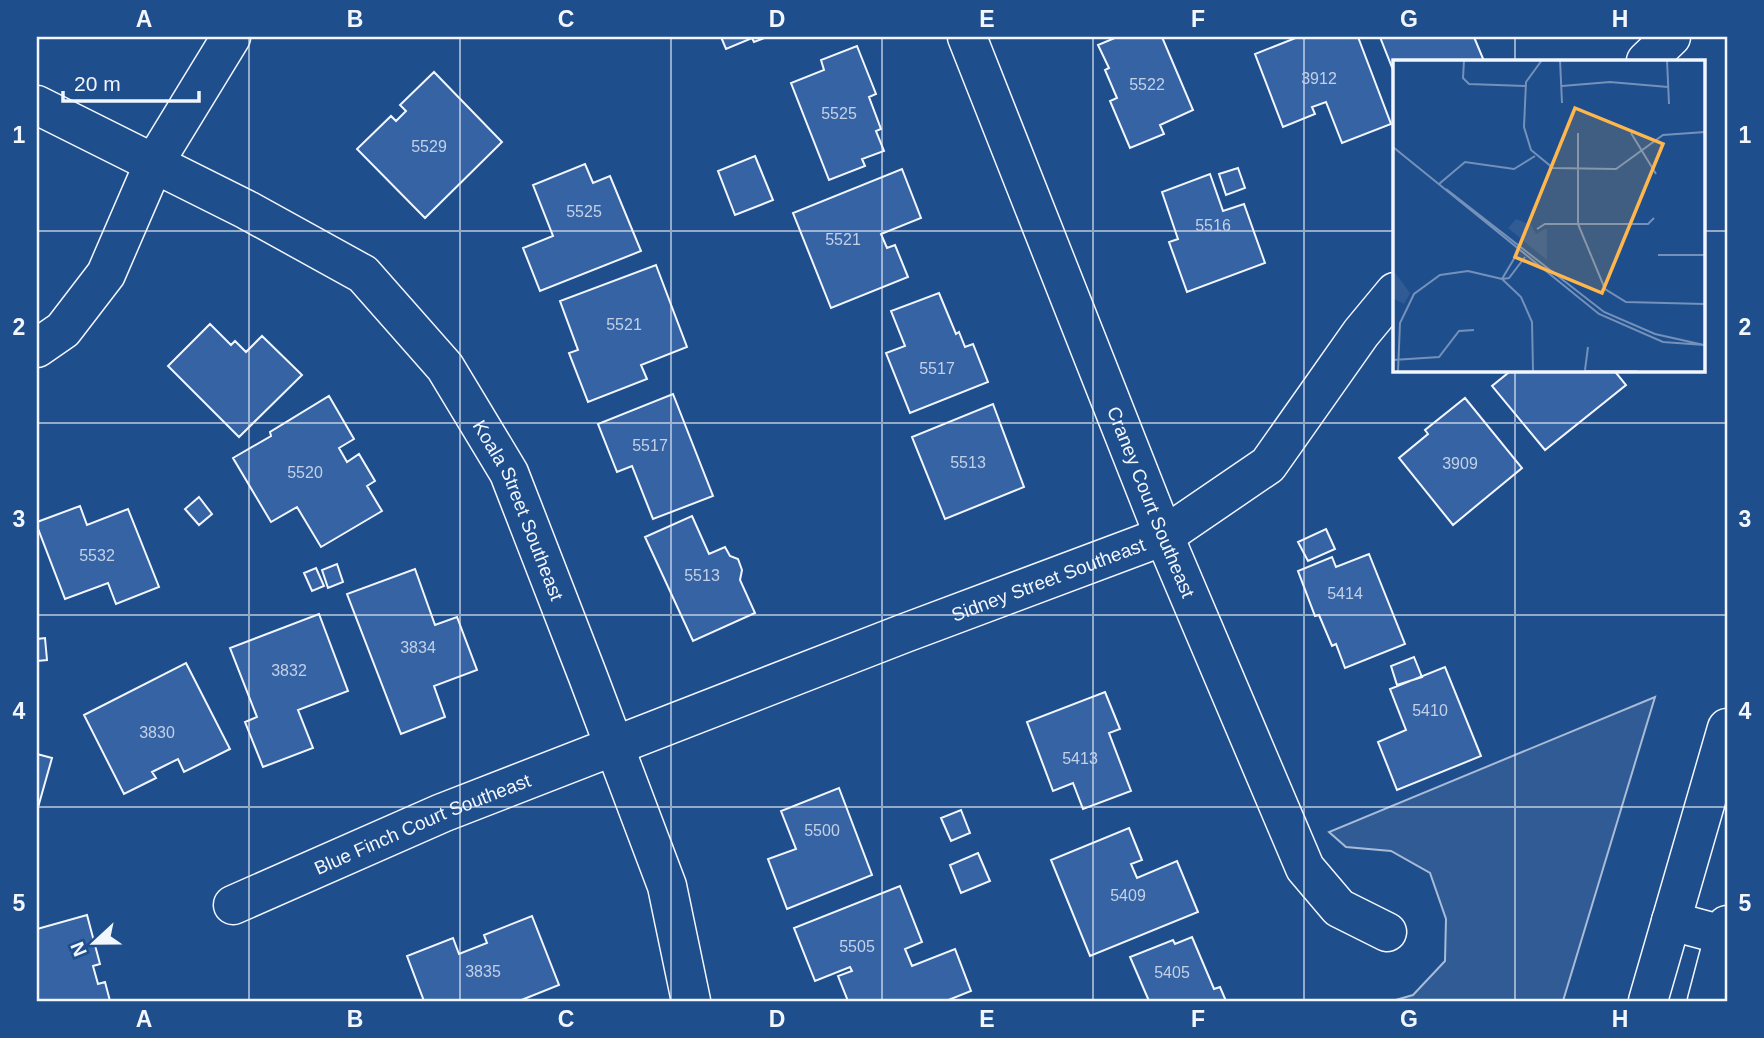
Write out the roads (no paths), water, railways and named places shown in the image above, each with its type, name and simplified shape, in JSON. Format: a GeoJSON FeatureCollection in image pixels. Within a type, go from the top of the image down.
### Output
{"type":"FeatureCollection","features":[{"type":"Feature","properties":{"kind":"street"},"geometry":{"type":"LineString","coordinates":[[37,348],[63,330],[106,274],[154,163],[231,37]]}},
{"type":"Feature","properties":{"kind":"street","name":"Craney Court Southeast"},"geometry":{"type":"LineString","coordinates":[[967,37],[1164,536],[1305,868],[1339,908],[1387,932]]}},
{"type":"Feature","properties":{"kind":"street"},"geometry":{"type":"LineString","coordinates":[[1647,60],[1671,37]]}},
{"type":"Feature","properties":{"kind":"street","name":"Koala Street Southeast"},"geometry":{"type":"LineString","coordinates":[[37,105],[289,232],[363,274],[445,367],[509,473],[667,886],[691,1001]]}},
{"type":"Feature","properties":{"kind":"street","name":"Sidney Street Southeast"},"geometry":{"type":"LineString","coordinates":[[614,746],[1164,536],[1268,465],[1361,333],[1393,294]]}},
{"type":"Feature","properties":{"kind":"street"},"geometry":{"type":"LineString","coordinates":[[1648,1001],[1727,728]]}},
{"type":"Feature","properties":{"kind":"street","name":"Blue Finch Court Southeast"},"geometry":{"type":"LineString","coordinates":[[233,905],[442,813],[614,746]]}},
{"type":"Feature","properties":{"kind":"street"},"geometry":{"type":"LineString","coordinates":[[1671,921],[1726,932],[1707,1001]]}}]}
